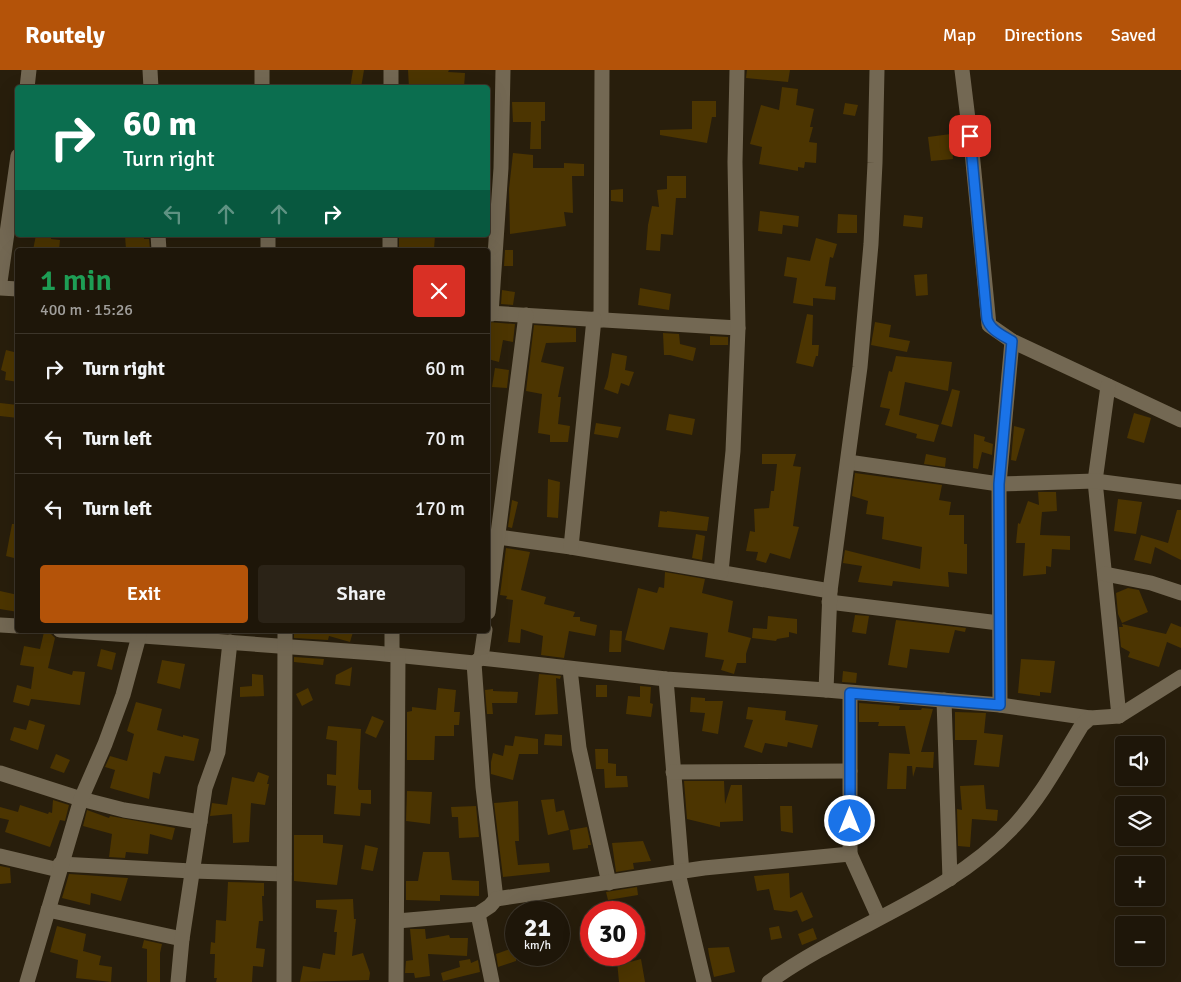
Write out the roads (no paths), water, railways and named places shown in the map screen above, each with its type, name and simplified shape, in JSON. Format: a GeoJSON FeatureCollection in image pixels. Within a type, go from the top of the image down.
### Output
{"type":"FeatureCollection","features":[{"type":"Feature","properties":{"kind":"street"},"geometry":{"type":"LineString","coordinates":[[27,85],[29,70]]}},
{"type":"Feature","properties":{"kind":"street"},"geometry":{"type":"LineString","coordinates":[[150,70],[151,85]]}},
{"type":"Feature","properties":{"kind":"street"},"geometry":{"type":"LineString","coordinates":[[262,70],[262,85]]}},
{"type":"Feature","properties":{"kind":"street"},"geometry":{"type":"LineString","coordinates":[[391,70],[391,85]]}},
{"type":"Feature","properties":{"kind":"street"},"geometry":{"type":"LineString","coordinates":[[490,302],[501,168],[503,70]]}},
{"type":"Feature","properties":{"kind":"street"},"geometry":{"type":"LineString","coordinates":[[571,547],[597,320],[602,70]]}},
{"type":"Feature","properties":{"kind":"street"},"geometry":{"type":"LineString","coordinates":[[721,572],[732,451],[738,328],[735,162],[737,70]]}},
{"type":"Feature","properties":{"kind":"street"},"geometry":{"type":"LineString","coordinates":[[826,690],[830,596],[860,368],[871,244],[877,70]]}},
{"type":"Feature","properties":{"kind":"street"},"geometry":{"type":"LineString","coordinates":[[962,70],[989,325],[1012,341],[1181,420]]}},
{"type":"Feature","properties":{"kind":"street"},"geometry":{"type":"LineString","coordinates":[[0,282],[15,177]]}},
{"type":"Feature","properties":{"kind":"street"},"geometry":{"type":"LineString","coordinates":[[0,288],[15,289]]}},
{"type":"Feature","properties":{"kind":"street"},"geometry":{"type":"LineString","coordinates":[[490,314],[738,328]]}},
{"type":"Feature","properties":{"kind":"street"},"geometry":{"type":"LineString","coordinates":[[490,597],[526,315]]}},
{"type":"Feature","properties":{"kind":"street"},"geometry":{"type":"LineString","coordinates":[[1000,705],[999,484],[1012,341]]}},
{"type":"Feature","properties":{"kind":"street"},"geometry":{"type":"LineString","coordinates":[[1108,386],[1095,481],[1119,716]]}},
{"type":"Feature","properties":{"kind":"street"},"geometry":{"type":"LineString","coordinates":[[848,462],[999,484],[1095,481],[1181,492]]}},
{"type":"Feature","properties":{"kind":"street"},"geometry":{"type":"LineString","coordinates":[[498,537],[721,572],[830,596],[999,623]]}},
{"type":"Feature","properties":{"kind":"street"},"geometry":{"type":"LineString","coordinates":[[1104,574],[1151,583],[1181,593]]}},
{"type":"Feature","properties":{"kind":"street"},"geometry":{"type":"LineString","coordinates":[[0,625],[15,626]]}},
{"type":"Feature","properties":{"kind":"street"},"geometry":{"type":"LineString","coordinates":[[100,633],[139,636],[170,634],[230,642],[570,668],[666,679],[944,700],[1000,705],[1090,718],[1119,716],[1181,677]]}},
{"type":"Feature","properties":{"kind":"street"},"geometry":{"type":"LineString","coordinates":[[284,982],[285,633]]}},
{"type":"Feature","properties":{"kind":"street"},"geometry":{"type":"LineString","coordinates":[[392,633],[395,654],[396,982]]}},
{"type":"Feature","properties":{"kind":"street"},"geometry":{"type":"LineString","coordinates":[[484,633],[477,661],[483,786],[496,899]]}},
{"type":"Feature","properties":{"kind":"street"},"geometry":{"type":"LineString","coordinates":[[27,982],[81,799],[105,744],[123,695],[139,636]]}},
{"type":"Feature","properties":{"kind":"street"},"geometry":{"type":"LineString","coordinates":[[178,982],[182,939],[205,788],[218,752],[230,642]]}},
{"type":"Feature","properties":{"kind":"street"},"geometry":{"type":"LineString","coordinates":[[570,668],[580,748],[609,883]]}},
{"type":"Feature","properties":{"kind":"street"},"geometry":{"type":"LineString","coordinates":[[666,679],[680,872],[704,982]]}},
{"type":"Feature","properties":{"kind":"street"},"geometry":{"type":"LineString","coordinates":[[850,693],[850,854],[880,918]]}},
{"type":"Feature","properties":{"kind":"street"},"geometry":{"type":"LineString","coordinates":[[944,700],[950,880]]}},
{"type":"Feature","properties":{"kind":"street"},"geometry":{"type":"LineString","coordinates":[[769,982],[798,962],[950,880],[987,851],[1014,826],[1036,800],[1082,726],[1090,718]]}},
{"type":"Feature","properties":{"kind":"street"},"geometry":{"type":"LineString","coordinates":[[673,772],[850,771]]}},
{"type":"Feature","properties":{"kind":"street"},"geometry":{"type":"LineString","coordinates":[[0,773],[81,799],[124,810],[200,822]]}},
{"type":"Feature","properties":{"kind":"street"},"geometry":{"type":"LineString","coordinates":[[397,921],[478,914],[490,906],[496,899],[742,863],[850,854]]}},
{"type":"Feature","properties":{"kind":"street"},"geometry":{"type":"LineString","coordinates":[[0,856],[60,867],[284,874]]}},
{"type":"Feature","properties":{"kind":"street"},"geometry":{"type":"LineString","coordinates":[[48,910],[182,939]]}},
{"type":"Feature","properties":{"kind":"street"},"geometry":{"type":"LineString","coordinates":[[478,914],[492,982]]}}]}
